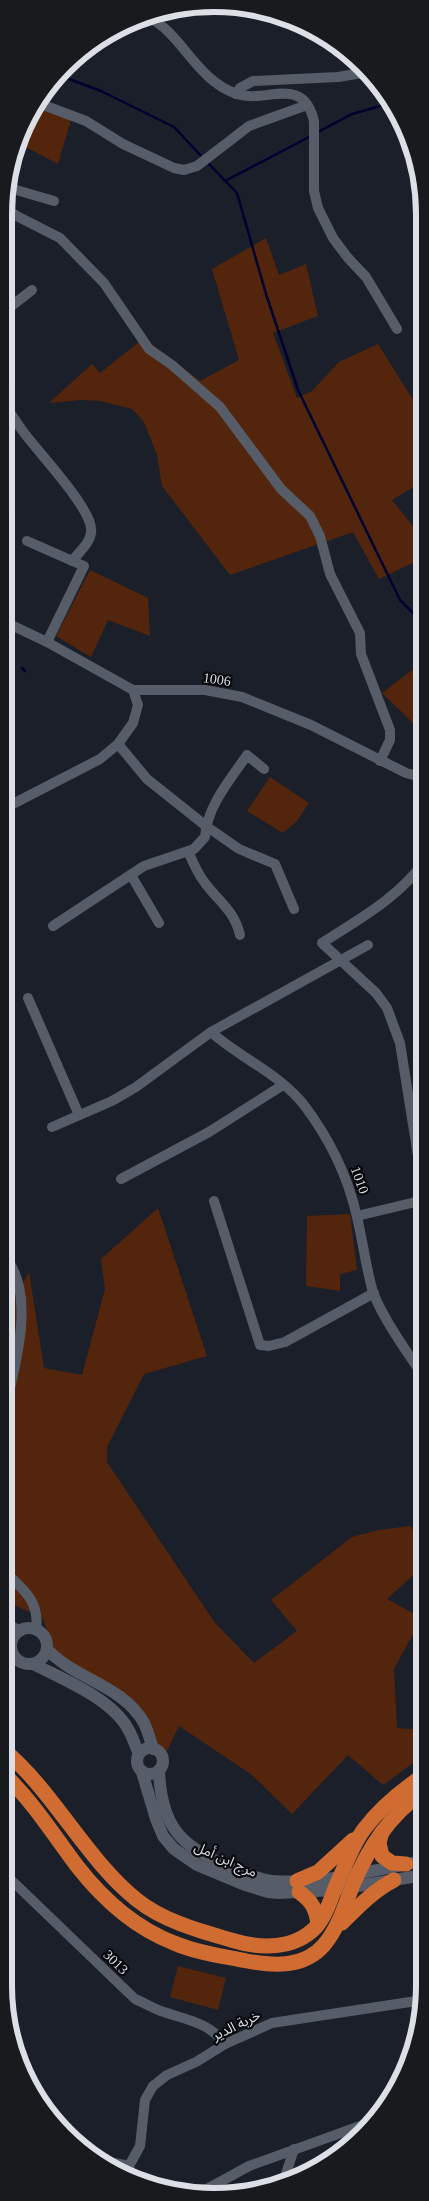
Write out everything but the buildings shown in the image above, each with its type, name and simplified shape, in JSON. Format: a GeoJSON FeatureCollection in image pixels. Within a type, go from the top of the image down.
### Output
{"type":"FeatureCollection","features":[{"type":"Feature","properties":{"kind":"highway"},"geometry":{"type":"LineString","coordinates":[[12,1758],[35,1782],[118,1883],[138,1902],[173,1921],[213,1935],[265,1946],[299,1941],[318,1924],[354,1846],[380,1821],[396,1796],[416,1781]]}},
{"type":"Feature","properties":{"kind":"highway"},"geometry":{"type":"LineString","coordinates":[[12,1781],[104,1897],[143,1927],[173,1943],[222,1956],[276,1965],[295,1963],[315,1953],[360,1903],[378,1889],[394,1880]]}},
{"type":"Feature","properties":{"kind":"highway"},"geometry":{"type":"LineString","coordinates":[[12,1784],[18,1787]]}},
{"type":"Feature","properties":{"kind":"highway"},"geometry":{"type":"LineString","coordinates":[[318,1924],[313,1905],[298,1886],[380,1821],[416,1797]]}},
{"type":"Feature","properties":{"kind":"highway"},"geometry":{"type":"LineString","coordinates":[[380,1821],[381,1833],[379,1843],[382,1856],[392,1863],[406,1864]]}},
{"type":"Feature","properties":{"kind":"highway"},"geometry":{"type":"LineString","coordinates":[[332,1933],[358,1872],[377,1838],[380,1821]]}},
{"type":"Feature","properties":{"kind":"street"},"geometry":{"type":"LineString","coordinates":[[154,22],[163,27],[205,74],[236,94],[248,97],[285,93],[294,95],[307,105],[314,121],[314,191],[318,208],[333,238],[366,277],[397,329]]}},
{"type":"Feature","properties":{"kind":"street"},"geometry":{"type":"LineString","coordinates":[[236,94],[240,88],[253,81],[338,77],[359,74]]}},
{"type":"Feature","properties":{"kind":"street"},"geometry":{"type":"LineString","coordinates":[[45,106],[86,121],[122,144],[174,168],[184,170],[197,166],[249,126],[307,105]]}},
{"type":"Feature","properties":{"kind":"street"},"geometry":{"type":"LineString","coordinates":[[14,189],[54,201]]}},
{"type":"Feature","properties":{"kind":"street"},"geometry":{"type":"LineString","coordinates":[[12,213],[60,238],[104,283],[149,349],[172,365],[220,407],[281,489],[310,516],[320,536],[330,574],[360,633],[361,654],[390,730],[390,740],[380,761]]}},
{"type":"Feature","properties":{"kind":"street"},"geometry":{"type":"LineString","coordinates":[[12,306],[32,290]]}},
{"type":"Feature","properties":{"kind":"street"},"geometry":{"type":"LineString","coordinates":[[12,416],[81,505],[88,520],[91,534],[72,561]]}},
{"type":"Feature","properties":{"kind":"street"},"geometry":{"type":"LineString","coordinates":[[27,540],[84,566],[47,642]]}},
{"type":"Feature","properties":{"kind":"street","name":"1006"},"geometry":{"type":"LineString","coordinates":[[12,625],[47,642],[133,690],[205,690],[242,697],[311,725],[380,761],[416,776]]}},
{"type":"Feature","properties":{"kind":"street"},"geometry":{"type":"LineString","coordinates":[[12,804],[100,759],[118,744],[133,723],[138,705],[133,690]]}},
{"type":"Feature","properties":{"kind":"street"},"geometry":{"type":"LineString","coordinates":[[118,744],[147,779],[206,826],[239,849],[275,864],[294,909]]}},
{"type":"Feature","properties":{"kind":"street"},"geometry":{"type":"LineString","coordinates":[[53,926],[144,866],[194,849],[205,837],[206,826],[214,804],[247,755],[264,769]]}},
{"type":"Feature","properties":{"kind":"street"},"geometry":{"type":"LineString","coordinates":[[188,851],[195,869],[204,883],[231,912],[240,935]]}},
{"type":"Feature","properties":{"kind":"street"},"geometry":{"type":"LineString","coordinates":[[416,871],[400,890],[378,907],[322,943],[376,992],[387,1008],[400,1043],[416,1144]]}},
{"type":"Feature","properties":{"kind":"street"},"geometry":{"type":"LineString","coordinates":[[131,875],[159,923]]}},
{"type":"Feature","properties":{"kind":"street"},"geometry":{"type":"LineString","coordinates":[[52,1127],[112,1101],[136,1087],[211,1032],[368,945]]}},
{"type":"Feature","properties":{"kind":"street"},"geometry":{"type":"LineString","coordinates":[[28,998],[79,1115]]}},
{"type":"Feature","properties":{"kind":"street","name":"1010"},"geometry":{"type":"LineString","coordinates":[[211,1032],[227,1046],[283,1085],[302,1103],[320,1127],[344,1173],[357,1216],[374,1293],[402,1345],[416,1365]]}},
{"type":"Feature","properties":{"kind":"street"},"geometry":{"type":"LineString","coordinates":[[121,1179],[209,1132],[283,1085]]}},
{"type":"Feature","properties":{"kind":"street"},"geometry":{"type":"LineString","coordinates":[[214,1201],[260,1344],[269,1346],[285,1342],[374,1293]]}},
{"type":"Feature","properties":{"kind":"street"},"geometry":{"type":"LineString","coordinates":[[357,1216],[416,1202]]}},
{"type":"Feature","properties":{"kind":"street"},"geometry":{"type":"LineString","coordinates":[[12,1264],[20,1288],[21,1342],[12,1380]]}},
{"type":"Feature","properties":{"kind":"street"},"geometry":{"type":"LineString","coordinates":[[12,1579],[31,1597],[38,1619],[36,1629]]}},
{"type":"Feature","properties":{"kind":"street"},"geometry":{"type":"LineString","coordinates":[[12,1628],[19,1631]]}},
{"type":"Feature","properties":{"kind":"street"},"geometry":{"type":"LineString","coordinates":[[12,1640],[19,1631],[26,1628],[36,1629],[46,1639],[47,1649],[44,1656],[33,1664]]}},
{"type":"Feature","properties":{"kind":"street"},"geometry":{"type":"LineString","coordinates":[[47,1649],[57,1660],[126,1701],[143,1723],[153,1749]]}},
{"type":"Feature","properties":{"kind":"street"},"geometry":{"type":"LineString","coordinates":[[12,1652],[18,1661],[33,1664],[94,1696],[115,1712],[128,1728],[139,1754],[137,1765],[142,1772],[151,1774],[158,1770],[162,1758],[158,1751],[146,1748],[139,1754]]}},
{"type":"Feature","properties":{"kind":"street","name":"مرج ابن أمل"},"geometry":{"type":"LineString","coordinates":[[158,1770],[166,1810],[178,1836],[189,1846],[207,1857],[257,1878],[298,1886],[334,1890],[416,1877]]}},
{"type":"Feature","properties":{"kind":"street","name":"مرج ابن أمل"},"geometry":{"type":"LineString","coordinates":[[142,1772],[156,1819],[163,1836],[174,1850],[197,1865],[245,1885],[268,1892],[358,1872],[416,1862]]}},
{"type":"Feature","properties":{"kind":"street","name":"3013"},"geometry":{"type":"LineString","coordinates":[[12,1882],[135,1999],[161,2011],[203,2024],[217,2034],[224,2044]]}},
{"type":"Feature","properties":{"kind":"street","name":"خربة الدير"},"geometry":{"type":"LineString","coordinates":[[129,2166],[140,2146],[145,2100],[153,2086],[168,2075],[196,2062],[224,2044],[272,2023],[416,2001]]}},
{"type":"Feature","properties":{"kind":"street"},"geometry":{"type":"LineString","coordinates":[[209,2188],[250,2166],[360,2126]]}},
{"type":"Feature","properties":{"kind":"street"},"geometry":{"type":"LineString","coordinates":[[285,2176],[294,2149]]}},
{"type":"Feature","properties":{"kind":"street"},"geometry":{"type":"LineString","coordinates":[[117,2164],[129,2166],[130,2170]]}},
{"type":"Feature","properties":{"kind":"shaded area"},"geometry":{"type":"Polygon","coordinates":[[[44,106],[73,113],[58,164],[24,146],[33,125],[44,106]]]}},
{"type":"Feature","properties":{"kind":"shaded area"},"geometry":{"type":"Polygon","coordinates":[[[266,238],[279,275],[306,264],[318,316],[273,333],[297,398],[312,391],[339,362],[378,344],[416,404],[416,485],[392,500],[416,530],[416,561],[379,579],[353,532],[230,575],[162,486],[157,455],[144,422],[132,409],[100,401],[82,400],[49,403],[92,364],[100,373],[144,338],[200,381],[239,360],[212,269],[266,238]]]}},
{"type":"Feature","properties":{"kind":"shaded area"},"geometry":{"type":"Polygon","coordinates":[[[90,570],[148,598],[150,636],[108,620],[91,657],[56,636],[90,570]]]}},
{"type":"Feature","properties":{"kind":"shaded area"},"geometry":{"type":"Polygon","coordinates":[[[416,667],[416,721],[413,723],[382,693],[416,667]]]}},
{"type":"Feature","properties":{"kind":"shaded area"},"geometry":{"type":"Polygon","coordinates":[[[270,777],[309,803],[297,821],[283,833],[247,811],[270,777]]]}},
{"type":"Feature","properties":{"kind":"shaded area"},"geometry":{"type":"Polygon","coordinates":[[[158,1208],[207,1356],[144,1374],[107,1447],[107,1462],[215,1623],[254,1663],[297,1631],[271,1600],[352,1537],[378,1530],[410,1526],[415,1533],[416,1573],[387,1599],[416,1615],[416,1626],[394,1669],[397,1728],[416,1729],[416,1761],[383,1785],[348,1755],[292,1814],[252,1775],[179,1726],[166,1753],[154,1746],[142,1718],[55,1650],[42,1617],[12,1604],[12,1303],[29,1272],[44,1368],[82,1375],[105,1289],[101,1259],[158,1208]]]}},
{"type":"Feature","properties":{"kind":"shaded area"},"geometry":{"type":"Polygon","coordinates":[[[350,1214],[357,1270],[340,1274],[340,1291],[306,1286],[307,1216],[350,1214]]]}},
{"type":"Feature","properties":{"kind":"shaded area"},"geometry":{"type":"Polygon","coordinates":[[[178,1966],[226,1978],[218,2010],[170,1997],[178,1966]]]}},
{"type":"Feature","properties":{"kind":"waterway"},"geometry":{"type":"LineString","coordinates":[[66,78],[101,91],[174,127],[204,159]]}},
{"type":"Feature","properties":{"kind":"waterway"},"geometry":{"type":"LineString","coordinates":[[318,132],[352,114],[384,105]]}},
{"type":"Feature","properties":{"kind":"waterway"},"geometry":{"type":"LineString","coordinates":[[225,181],[311,136]]}},
{"type":"Feature","properties":{"kind":"waterway"},"geometry":{"type":"LineString","coordinates":[[208,163],[237,193],[266,294],[298,390],[400,600],[416,616]]}},
{"type":"Feature","properties":{"kind":"waterway"},"geometry":{"type":"LineString","coordinates":[[22,668],[25,671]]}}]}
